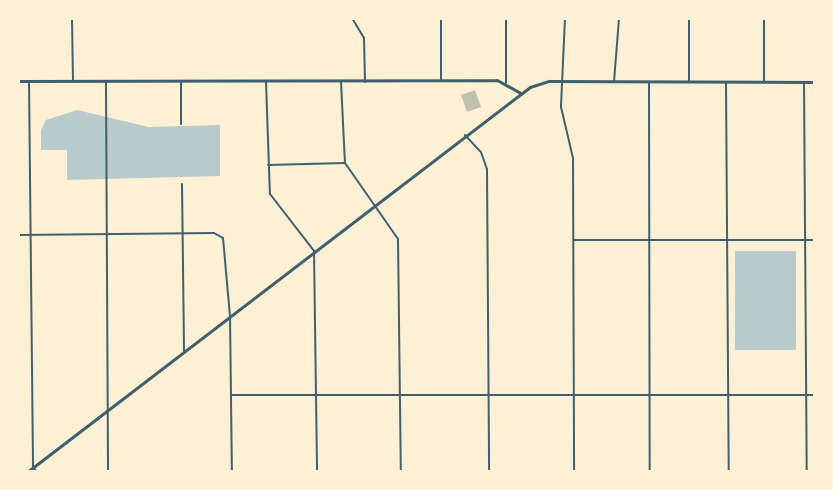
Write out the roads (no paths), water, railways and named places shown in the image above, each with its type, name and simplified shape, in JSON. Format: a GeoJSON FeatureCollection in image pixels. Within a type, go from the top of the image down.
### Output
{"type":"FeatureCollection","features":[{"type":"Feature","properties":{"kind":"street"},"geometry":{"type":"LineString","coordinates":[[352,18],[364,38],[365,82]]}},
{"type":"Feature","properties":{"kind":"street"},"geometry":{"type":"LineString","coordinates":[[441,18],[441,81]]}},
{"type":"Feature","properties":{"kind":"street"},"geometry":{"type":"LineString","coordinates":[[506,18],[506,83]]}},
{"type":"Feature","properties":{"kind":"street"},"geometry":{"type":"LineString","coordinates":[[565,18],[565,81],[561,107],[573,158],[574,472]]}},
{"type":"Feature","properties":{"kind":"street"},"geometry":{"type":"LineString","coordinates":[[614,82],[619,18]]}},
{"type":"Feature","properties":{"kind":"street"},"geometry":{"type":"LineString","coordinates":[[689,18],[689,82]]}},
{"type":"Feature","properties":{"kind":"street"},"geometry":{"type":"LineString","coordinates":[[764,18],[764,82]]}},
{"type":"Feature","properties":{"kind":"street"},"geometry":{"type":"LineString","coordinates":[[73,19],[73,81]]}},
{"type":"Feature","properties":{"kind":"street"},"geometry":{"type":"LineString","coordinates":[[18,81],[441,81],[506,83],[520,93]]}},
{"type":"Feature","properties":{"kind":"street"},"geometry":{"type":"LineString","coordinates":[[29,81],[33,467],[37,472]]}},
{"type":"Feature","properties":{"kind":"street"},"geometry":{"type":"LineString","coordinates":[[106,81],[108,472]]}},
{"type":"Feature","properties":{"kind":"street"},"geometry":{"type":"LineString","coordinates":[[27,472],[520,93],[544,82],[565,81],[815,82]]}},
{"type":"Feature","properties":{"kind":"street"},"geometry":{"type":"LineString","coordinates":[[649,81],[651,472]]}},
{"type":"Feature","properties":{"kind":"street"},"geometry":{"type":"LineString","coordinates":[[181,82],[181,124]]}},
{"type":"Feature","properties":{"kind":"street"},"geometry":{"type":"LineString","coordinates":[[266,82],[268,165],[272,198],[314,251],[317,472]]}},
{"type":"Feature","properties":{"kind":"street"},"geometry":{"type":"LineString","coordinates":[[341,82],[345,164],[398,239],[401,472]]}},
{"type":"Feature","properties":{"kind":"street"},"geometry":{"type":"LineString","coordinates":[[726,82],[729,472]]}},
{"type":"Feature","properties":{"kind":"street"},"geometry":{"type":"LineString","coordinates":[[804,82],[807,472]]}},
{"type":"Feature","properties":{"kind":"street"},"geometry":{"type":"LineString","coordinates":[[465,135],[481,152],[487,169],[489,472]]}},
{"type":"Feature","properties":{"kind":"street"},"geometry":{"type":"LineString","coordinates":[[268,165],[345,164]]}},
{"type":"Feature","properties":{"kind":"street"},"geometry":{"type":"LineString","coordinates":[[182,184],[184,351]]}},
{"type":"Feature","properties":{"kind":"street"},"geometry":{"type":"LineString","coordinates":[[18,235],[183,234],[220,236],[230,316],[232,472]]}},
{"type":"Feature","properties":{"kind":"street"},"geometry":{"type":"LineString","coordinates":[[574,240],[815,240]]}},
{"type":"Feature","properties":{"kind":"street"},"geometry":{"type":"LineString","coordinates":[[232,395],[815,395]]}}]}
